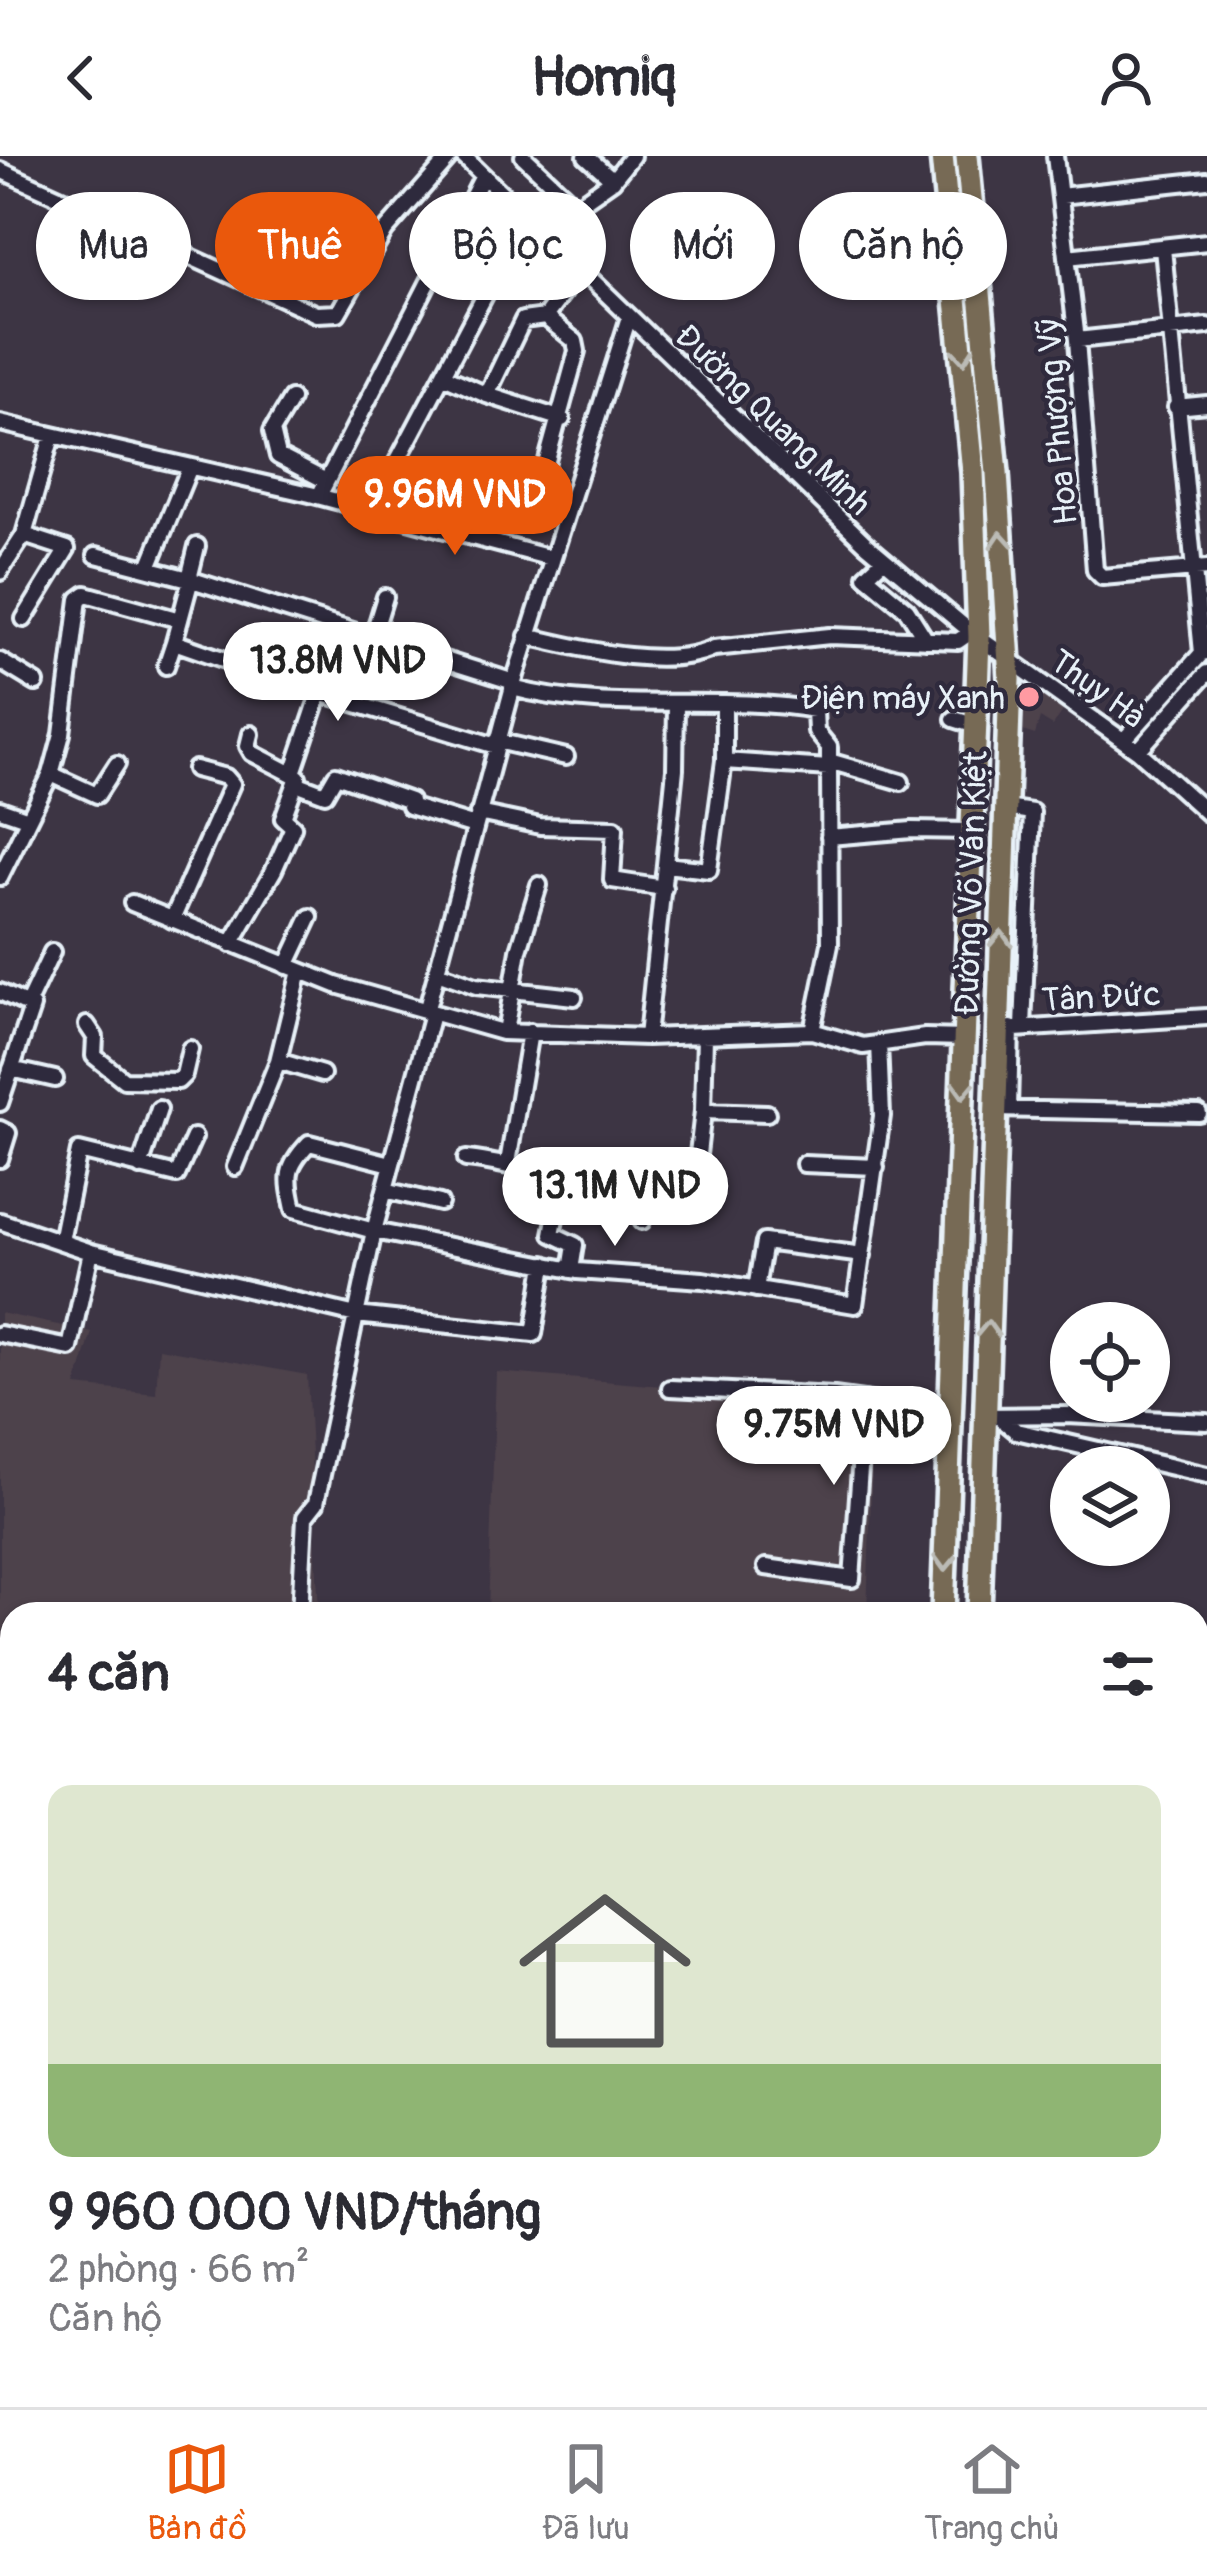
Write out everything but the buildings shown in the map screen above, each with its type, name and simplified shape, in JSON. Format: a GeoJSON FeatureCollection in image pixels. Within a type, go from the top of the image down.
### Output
{"type":"FeatureCollection","features":[{"type":"Feature","properties":{"kind":"highway","name":"Đường Võ Văn Kiệt"},"geometry":{"type":"LineString","coordinates":[[942,156],[973,472],[975,634],[965,723],[972,831],[944,1602]]}},
{"type":"Feature","properties":{"kind":"highway","name":"Đường Võ Văn Kiệt"},"geometry":{"type":"LineString","coordinates":[[967,156],[1009,657],[1006,808],[1011,1029],[1002,1109],[992,1416],[980,1602]]}},
{"type":"Feature","properties":{"kind":"street"},"geometry":{"type":"LineString","coordinates":[[0,170],[316,314],[329,315],[338,313],[385,231],[451,156]]}},
{"type":"Feature","properties":{"kind":"street","name":"Đường Quang Minh"},"geometry":{"type":"LineString","coordinates":[[463,156],[500,192]]}},
{"type":"Feature","properties":{"kind":"street"},"geometry":{"type":"LineString","coordinates":[[524,156],[561,192]]}},
{"type":"Feature","properties":{"kind":"street"},"geometry":{"type":"LineString","coordinates":[[586,156],[614,180]]}},
{"type":"Feature","properties":{"kind":"street"},"geometry":{"type":"LineString","coordinates":[[596,192],[614,180],[632,156]]}},
{"type":"Feature","properties":{"kind":"street","name":"Hoa Phượng Vỹ"},"geometry":{"type":"LineString","coordinates":[[1055,156],[1077,340],[1095,570],[1102,577],[1201,569]]}},
{"type":"Feature","properties":{"kind":"street"},"geometry":{"type":"LineString","coordinates":[[475,192],[483,176]]}},
{"type":"Feature","properties":{"kind":"street"},"geometry":{"type":"LineString","coordinates":[[1060,196],[1207,180]]}},
{"type":"Feature","properties":{"kind":"street"},"geometry":{"type":"LineString","coordinates":[[1067,257],[1207,242]]}},
{"type":"Feature","properties":{"kind":"street"},"geometry":{"type":"LineString","coordinates":[[1124,740],[1204,652],[1201,569],[1176,407],[1163,248]]}},
{"type":"Feature","properties":{"kind":"street","name":"Đường Quang Minh"},"geometry":{"type":"LineString","coordinates":[[606,295],[884,559],[1009,657]]}},
{"type":"Feature","properties":{"kind":"street"},"geometry":{"type":"LineString","coordinates":[[323,489],[418,300]]}},
{"type":"Feature","properties":{"kind":"street"},"geometry":{"type":"LineString","coordinates":[[372,509],[483,300]]}},
{"type":"Feature","properties":{"kind":"street"},"geometry":{"type":"LineString","coordinates":[[545,317],[558,300]]}},
{"type":"Feature","properties":{"kind":"street"},"geometry":{"type":"LineString","coordinates":[[301,1602],[305,1517],[316,1503],[436,972],[527,636],[628,316]]}},
{"type":"Feature","properties":{"kind":"street"},"geometry":{"type":"LineString","coordinates":[[390,475],[535,508],[577,347],[560,326],[545,317],[524,320],[487,395]]}},
{"type":"Feature","properties":{"kind":"street"},"geometry":{"type":"LineString","coordinates":[[1077,340],[1207,326]]}},
{"type":"Feature","properties":{"kind":"street"},"geometry":{"type":"LineString","coordinates":[[444,376],[562,418]]}},
{"type":"Feature","properties":{"kind":"street"},"geometry":{"type":"LineString","coordinates":[[291,399],[272,431],[278,456],[323,489]]}},
{"type":"Feature","properties":{"kind":"street"},"geometry":{"type":"LineString","coordinates":[[1176,407],[1207,404]]}},
{"type":"Feature","properties":{"kind":"street"},"geometry":{"type":"LineString","coordinates":[[0,423],[189,469],[323,489],[372,509],[551,558]]}},
{"type":"Feature","properties":{"kind":"street"},"geometry":{"type":"LineString","coordinates":[[0,572],[24,535],[52,436]]}},
{"type":"Feature","properties":{"kind":"street"},"geometry":{"type":"LineString","coordinates":[[149,567],[189,469]]}},
{"type":"Feature","properties":{"kind":"street"},"geometry":{"type":"LineString","coordinates":[[24,535],[67,549],[24,619]]}},
{"type":"Feature","properties":{"kind":"street"},"geometry":{"type":"LineString","coordinates":[[166,666],[196,546]]}},
{"type":"Feature","properties":{"kind":"street"},"geometry":{"type":"LineString","coordinates":[[96,555],[373,636],[556,700],[815,710],[816,730],[829,747],[830,944],[812,1031]]}},
{"type":"Feature","properties":{"kind":"street"},"geometry":{"type":"LineString","coordinates":[[884,559],[866,576],[907,610],[926,640]]}},
{"type":"Feature","properties":{"kind":"street"},"geometry":{"type":"LineString","coordinates":[[0,878],[51,775],[62,734],[82,596],[180,620]]}},
{"type":"Feature","properties":{"kind":"street"},"geometry":{"type":"LineString","coordinates":[[373,636],[385,597]]}},
{"type":"Feature","properties":{"kind":"street"},"geometry":{"type":"LineString","coordinates":[[527,636],[593,650],[673,657],[830,636],[958,641],[975,634]]}},
{"type":"Feature","properties":{"kind":"street"},"geometry":{"type":"LineString","coordinates":[[174,642],[320,693],[496,743],[566,757]]}},
{"type":"Feature","properties":{"kind":"street","name":"Thụy Hà"},"geometry":{"type":"LineString","coordinates":[[1009,657],[1138,751],[1207,813]]}},
{"type":"Feature","properties":{"kind":"street"},"geometry":{"type":"LineString","coordinates":[[0,661],[35,683]]}},
{"type":"Feature","properties":{"kind":"street"},"geometry":{"type":"LineString","coordinates":[[1138,751],[1207,673]]}},
{"type":"Feature","properties":{"kind":"street"},"geometry":{"type":"LineString","coordinates":[[231,944],[293,827],[284,818],[320,693]]}},
{"type":"Feature","properties":{"kind":"street"},"geometry":{"type":"LineString","coordinates":[[666,865],[709,870],[724,761],[724,703]]}},
{"type":"Feature","properties":{"kind":"street"},"geometry":{"type":"LineString","coordinates":[[646,1037],[664,888],[676,704]]}},
{"type":"Feature","properties":{"kind":"street"},"geometry":{"type":"LineString","coordinates":[[251,734],[248,746],[252,753],[325,794],[336,775],[410,801],[409,806],[435,817],[615,828],[613,880],[664,888]]}},
{"type":"Feature","properties":{"kind":"street"},"geometry":{"type":"LineString","coordinates":[[724,761],[829,764],[901,782]]}},
{"type":"Feature","properties":{"kind":"street"},"geometry":{"type":"LineString","coordinates":[[51,775],[97,795],[117,764]]}},
{"type":"Feature","properties":{"kind":"street"},"geometry":{"type":"LineString","coordinates":[[172,920],[232,784],[226,777],[195,769]]}},
{"type":"Feature","properties":{"kind":"street"},"geometry":{"type":"LineString","coordinates":[[0,809],[26,818]]}},
{"type":"Feature","properties":{"kind":"street"},"geometry":{"type":"LineString","coordinates":[[829,837],[972,831]]}},
{"type":"Feature","properties":{"kind":"street"},"geometry":{"type":"LineString","coordinates":[[505,1032],[510,990],[539,885]]}},
{"type":"Feature","properties":{"kind":"street"},"geometry":{"type":"LineString","coordinates":[[132,903],[293,968],[429,1013],[505,1032],[646,1037],[812,1031],[863,1046],[925,1037],[964,1038]]}},
{"type":"Feature","properties":{"kind":"street"},"geometry":{"type":"LineString","coordinates":[[235,1167],[278,1061],[293,968],[310,917]]}},
{"type":"Feature","properties":{"kind":"street"},"geometry":{"type":"LineString","coordinates":[[27,1005],[52,952]]}},
{"type":"Feature","properties":{"kind":"street"},"geometry":{"type":"LineString","coordinates":[[436,972],[476,986],[574,997]]}},
{"type":"Feature","properties":{"kind":"street"},"geometry":{"type":"LineString","coordinates":[[0,992],[32,1007],[0,1102]]}},
{"type":"Feature","properties":{"kind":"street","name":"Tân Đức"},"geometry":{"type":"LineString","coordinates":[[1011,1029],[1207,1017]]}},
{"type":"Feature","properties":{"kind":"street"},"geometry":{"type":"LineString","coordinates":[[87,1025],[94,1033],[94,1056],[124,1080],[178,1081],[190,1049]]}},
{"type":"Feature","properties":{"kind":"street"},"geometry":{"type":"LineString","coordinates":[[508,1163],[530,1032]]}},
{"type":"Feature","properties":{"kind":"street"},"geometry":{"type":"LineString","coordinates":[[466,1159],[508,1163],[563,1178],[695,1180],[704,1111],[705,1036]]}},
{"type":"Feature","properties":{"kind":"street"},"geometry":{"type":"LineString","coordinates":[[392,1164],[309,1143],[287,1178],[294,1210],[571,1270],[756,1289],[855,1305],[882,1116],[879,1043]]}},
{"type":"Feature","properties":{"kind":"street"},"geometry":{"type":"LineString","coordinates":[[278,1061],[322,1074]]}},
{"type":"Feature","properties":{"kind":"street"},"geometry":{"type":"LineString","coordinates":[[11,1069],[55,1079]]}},
{"type":"Feature","properties":{"kind":"street"},"geometry":{"type":"LineString","coordinates":[[140,1167],[159,1109]]}},
{"type":"Feature","properties":{"kind":"street"},"geometry":{"type":"LineString","coordinates":[[1002,1109],[1199,1113]]}},
{"type":"Feature","properties":{"kind":"street"},"geometry":{"type":"LineString","coordinates":[[704,1111],[767,1113]]}},
{"type":"Feature","properties":{"kind":"street"},"geometry":{"type":"LineString","coordinates":[[0,1129],[8,1133],[0,1159]]}},
{"type":"Feature","properties":{"kind":"street"},"geometry":{"type":"LineString","coordinates":[[61,1241],[79,1150],[177,1174],[194,1137]]}},
{"type":"Feature","properties":{"kind":"street"},"geometry":{"type":"LineString","coordinates":[[804,1164],[875,1168]]}},
{"type":"Feature","properties":{"kind":"street"},"geometry":{"type":"LineString","coordinates":[[563,1178],[552,1234],[575,1245],[571,1270]]}},
{"type":"Feature","properties":{"kind":"street"},"geometry":{"type":"LineString","coordinates":[[642,1221],[649,1182]]}},
{"type":"Feature","properties":{"kind":"street"},"geometry":{"type":"LineString","coordinates":[[385,1190],[440,1203]]}},
{"type":"Feature","properties":{"kind":"street"},"geometry":{"type":"LineString","coordinates":[[0,1221],[91,1252],[356,1315],[534,1334],[545,1264]]}},
{"type":"Feature","properties":{"kind":"street"},"geometry":{"type":"LineString","coordinates":[[756,1289],[764,1242],[862,1255]]}},
{"type":"Feature","properties":{"kind":"street"},"geometry":{"type":"LineString","coordinates":[[0,1334],[70,1348],[91,1252]]}},
{"type":"Feature","properties":{"kind":"street"},"geometry":{"type":"LineString","coordinates":[[670,1388],[865,1400],[951,1412]]}},
{"type":"Feature","properties":{"kind":"street"},"geometry":{"type":"LineString","coordinates":[[766,1567],[852,1579],[865,1400]]}},
{"type":"Feature","properties":{"kind":"street"},"geometry":{"type":"LineString","coordinates":[[992,1416],[1207,1422]]}},
{"type":"Feature","properties":{"kind":"street"},"geometry":{"type":"LineString","coordinates":[[992,1416],[1016,1431],[1207,1474]]}},
{"type":"Feature","properties":{"kind":"shaded area","name":"Điện máy Xanh"},"geometry":{"type":"Polygon","coordinates":[[[1016,680],[1064,709],[1053,726],[1040,718],[1035,735],[1011,727],[1016,680]]]}},
{"type":"Feature","properties":{"kind":"shaded area"},"geometry":{"type":"Polygon","coordinates":[[[0,1313],[92,1332],[76,1386],[156,1394],[159,1348],[307,1375],[318,1602],[0,1602],[0,1313]]]}},
{"type":"Feature","properties":{"kind":"shaded area"},"geometry":{"type":"Polygon","coordinates":[[[496,1372],[874,1404],[867,1602],[488,1602],[496,1372]]]}},
{"type":"Feature","properties":{"kind":"place","name":"Điện máy Xanh"},"geometry":{"type":"Point","coordinates":[1029,697]}}]}
